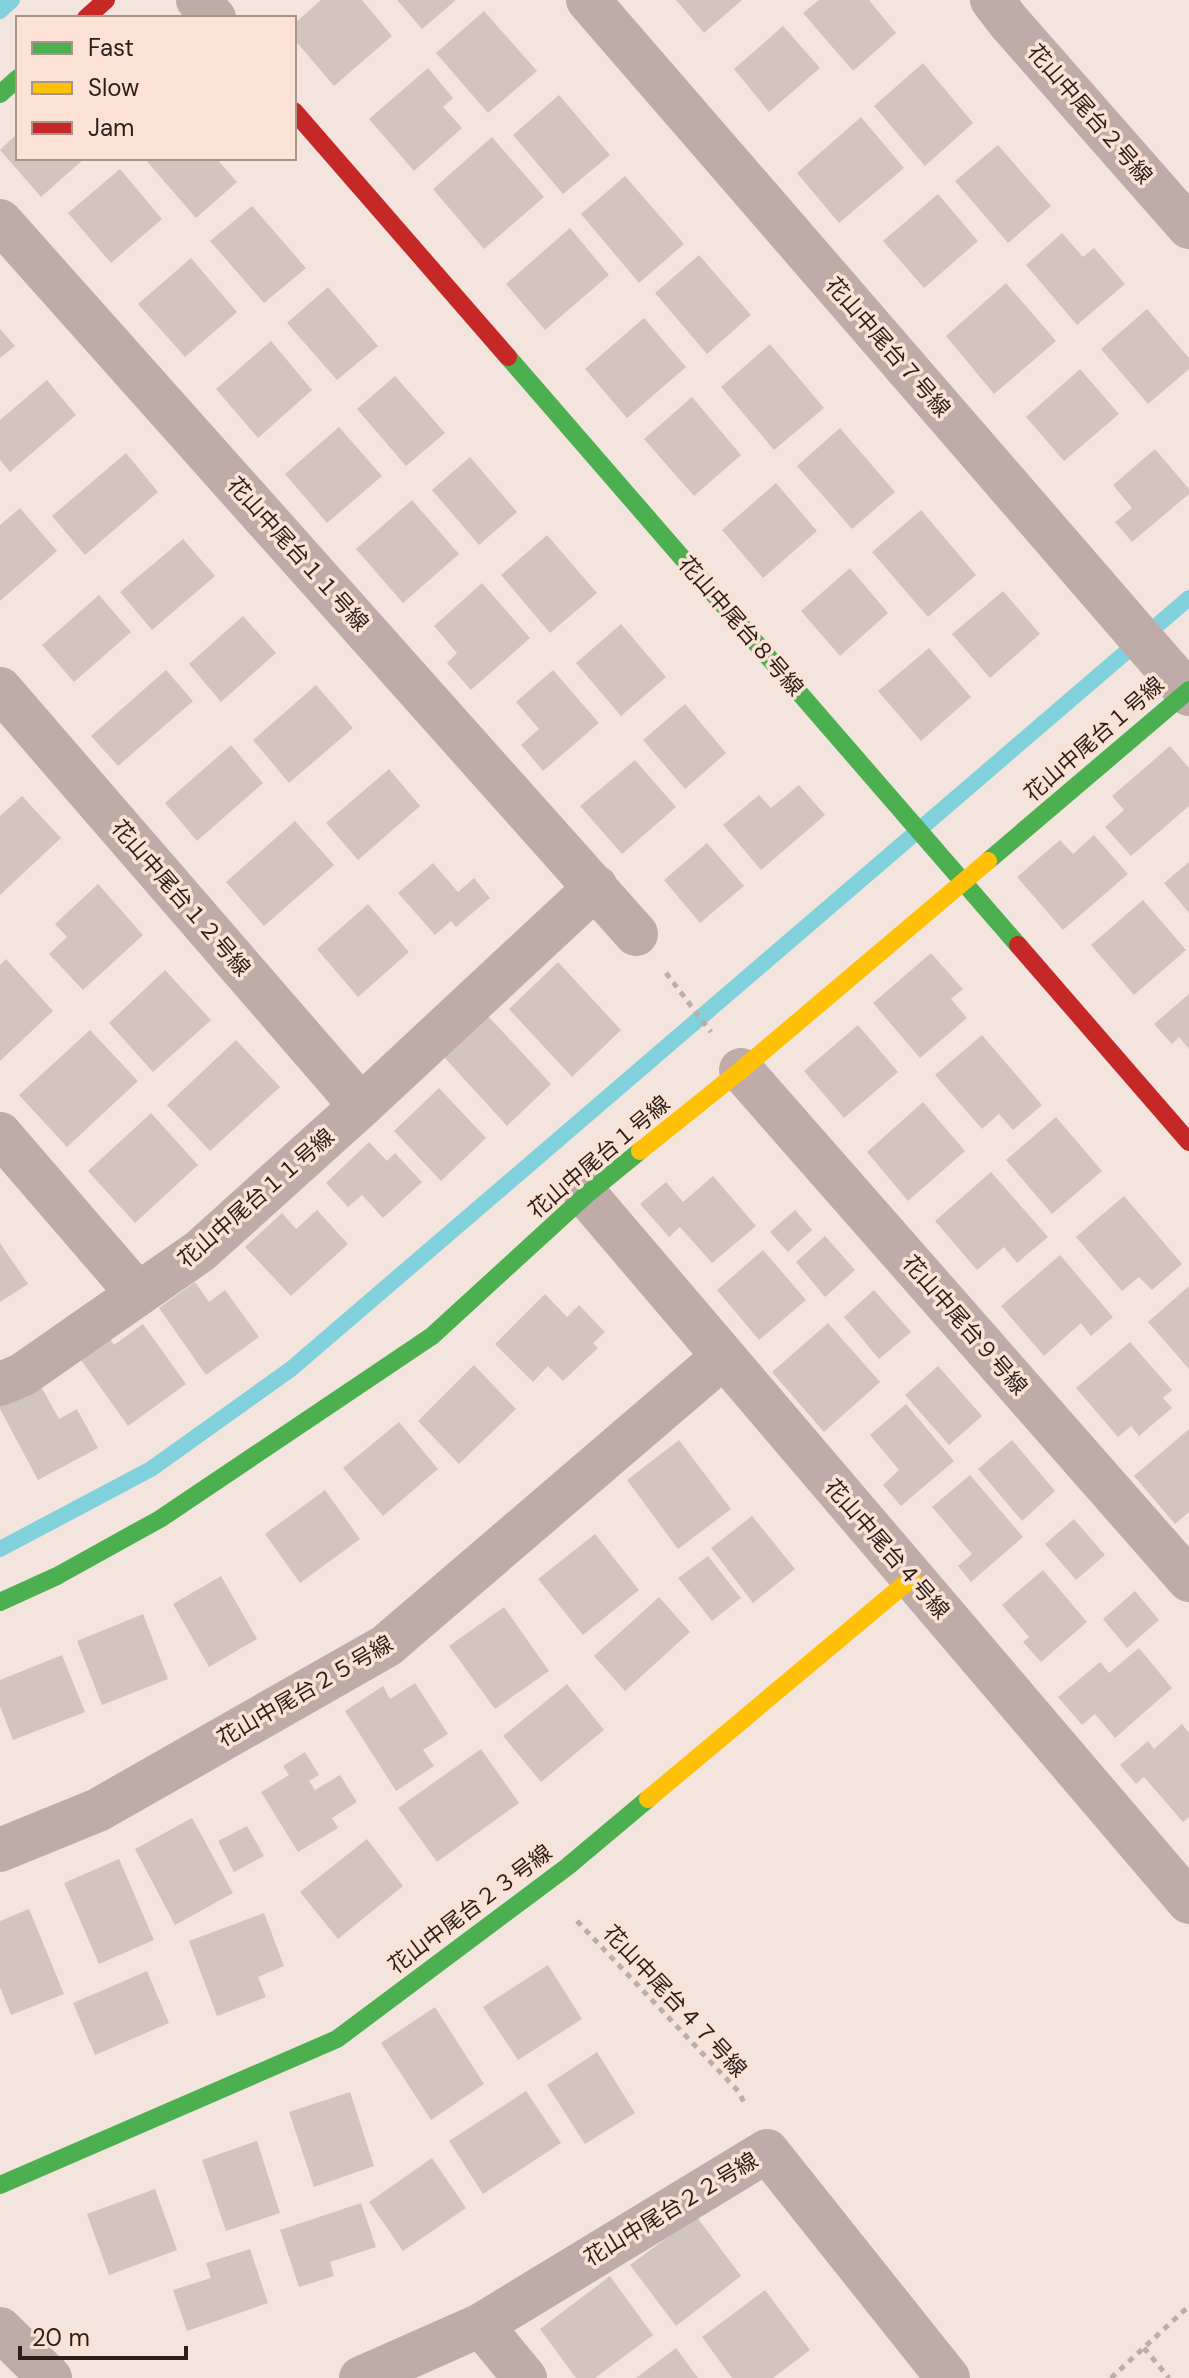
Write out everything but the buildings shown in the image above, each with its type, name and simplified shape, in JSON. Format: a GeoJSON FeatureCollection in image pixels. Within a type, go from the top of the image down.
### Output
{"type":"FeatureCollection","features":[{"type":"Feature","properties":{"kind":"street"},"geometry":{"type":"LineString","coordinates":[[88,16],[106,0]]}},
{"type":"Feature","properties":{"kind":"street"},"geometry":{"type":"LineString","coordinates":[[198,0],[212,16]]}},
{"type":"Feature","properties":{"kind":"street","name":"花山中尾台７号線"},"geometry":{"type":"LineString","coordinates":[[588,0],[1183,686]]}},
{"type":"Feature","properties":{"kind":"street","name":"花山中尾台２号線"},"geometry":{"type":"LineString","coordinates":[[992,0],[1189,227]]}},
{"type":"Feature","properties":{"kind":"street"},"geometry":{"type":"LineString","coordinates":[[0,94],[16,80]]}},
{"type":"Feature","properties":{"kind":"street","name":"花山中尾台８号線"},"geometry":{"type":"LineString","coordinates":[[296,113],[1189,1142]]}},
{"type":"Feature","properties":{"kind":"street","name":"花山中尾台１１号線"},"geometry":{"type":"LineString","coordinates":[[0,221],[636,934]]}},
{"type":"Feature","properties":{"kind":"street","name":"花山中尾台１号線"},"geometry":{"type":"LineString","coordinates":[[0,1602],[57,1576],[160,1519],[432,1336],[586,1195],[964,883],[1183,686]]}},
{"type":"Feature","properties":{"kind":"street","name":"花山中尾台１２号線"},"geometry":{"type":"LineString","coordinates":[[0,689],[361,1106]]}},
{"type":"Feature","properties":{"kind":"street","name":"花山中尾台１１号線"},"geometry":{"type":"LineString","coordinates":[[0,1384],[22,1375],[200,1251],[596,887]]}},
{"type":"Feature","properties":{"kind":"street","name":"花山中尾台９号線"},"geometry":{"type":"LineString","coordinates":[[741,1070],[1189,1580]]}},
{"type":"Feature","properties":{"kind":"street"},"geometry":{"type":"LineString","coordinates":[[0,1134],[138,1294]]}},
{"type":"Feature","properties":{"kind":"street","name":"花山中尾台４号線"},"geometry":{"type":"LineString","coordinates":[[586,1195],[1189,1902]]}},
{"type":"Feature","properties":{"kind":"street","name":"花山中尾台２５号線"},"geometry":{"type":"LineString","coordinates":[[0,1850],[98,1810],[386,1646],[723,1357]]}},
{"type":"Feature","properties":{"kind":"street","name":"花山中尾台２３号線"},"geometry":{"type":"LineString","coordinates":[[0,2185],[337,2039],[544,1885],[912,1578]]}},
{"type":"Feature","properties":{"kind":"street","name":"花山中尾台２２号線"},"geometry":{"type":"LineString","coordinates":[[361,2378],[481,2325],[767,2151],[948,2378]]}},
{"type":"Feature","properties":{"kind":"street"},"geometry":{"type":"LineString","coordinates":[[481,2325],[525,2378]]}},
{"type":"Feature","properties":{"kind":"street"},"geometry":{"type":"LineString","coordinates":[[0,2329],[50,2378]]}},
{"type":"Feature","properties":{"kind":"path"},"geometry":{"type":"LineString","coordinates":[[678,989],[714,1036]]}},
{"type":"Feature","properties":{"kind":"path","name":"花山中尾台４７号線"},"geometry":{"type":"LineString","coordinates":[[544,1885],[739,2092],[767,2151]]}},
{"type":"Feature","properties":{"kind":"path"},"geometry":{"type":"LineString","coordinates":[[1111,2378],[1189,2306]]}},
{"type":"Feature","properties":{"kind":"path"},"geometry":{"type":"LineString","coordinates":[[1144,2348],[1169,2378]]}},
{"type":"Feature","properties":{"kind":"waterway"},"geometry":{"type":"LineString","coordinates":[[0,11],[12,0]]}},
{"type":"Feature","properties":{"kind":"waterway"},"geometry":{"type":"LineString","coordinates":[[0,1549],[151,1469],[291,1369],[1189,598]]}},
{"type":"Feature","properties":{"kind":"traffic: fast"},"geometry":{"type":"LineString","coordinates":[[0,94],[16,80]]}},
{"type":"Feature","properties":{"kind":"traffic: fast"},"geometry":{"type":"LineString","coordinates":[[508,357],[1018,945]]}},
{"type":"Feature","properties":{"kind":"traffic: fast"},"geometry":{"type":"LineString","coordinates":[[988,861],[1189,690]]}},
{"type":"Feature","properties":{"kind":"traffic: fast"},"geometry":{"type":"LineString","coordinates":[[0,1602],[57,1576],[160,1519],[432,1336],[586,1195],[640,1151]]}},
{"type":"Feature","properties":{"kind":"traffic: fast"},"geometry":{"type":"LineString","coordinates":[[0,2185],[337,2039],[567,1867],[648,1799]]}},
{"type":"Feature","properties":{"kind":"traffic: slow"},"geometry":{"type":"LineString","coordinates":[[640,1151],[741,1070],[988,861]]}},
{"type":"Feature","properties":{"kind":"traffic: slow"},"geometry":{"type":"LineString","coordinates":[[648,1799],[912,1578]]}},
{"type":"Feature","properties":{"kind":"traffic: jam"},"geometry":{"type":"LineString","coordinates":[[88,16],[106,0]]}},
{"type":"Feature","properties":{"kind":"traffic: jam"},"geometry":{"type":"LineString","coordinates":[[296,113],[508,357]]}},
{"type":"Feature","properties":{"kind":"traffic: jam"},"geometry":{"type":"LineString","coordinates":[[1018,945],[1189,1142]]}}]}
